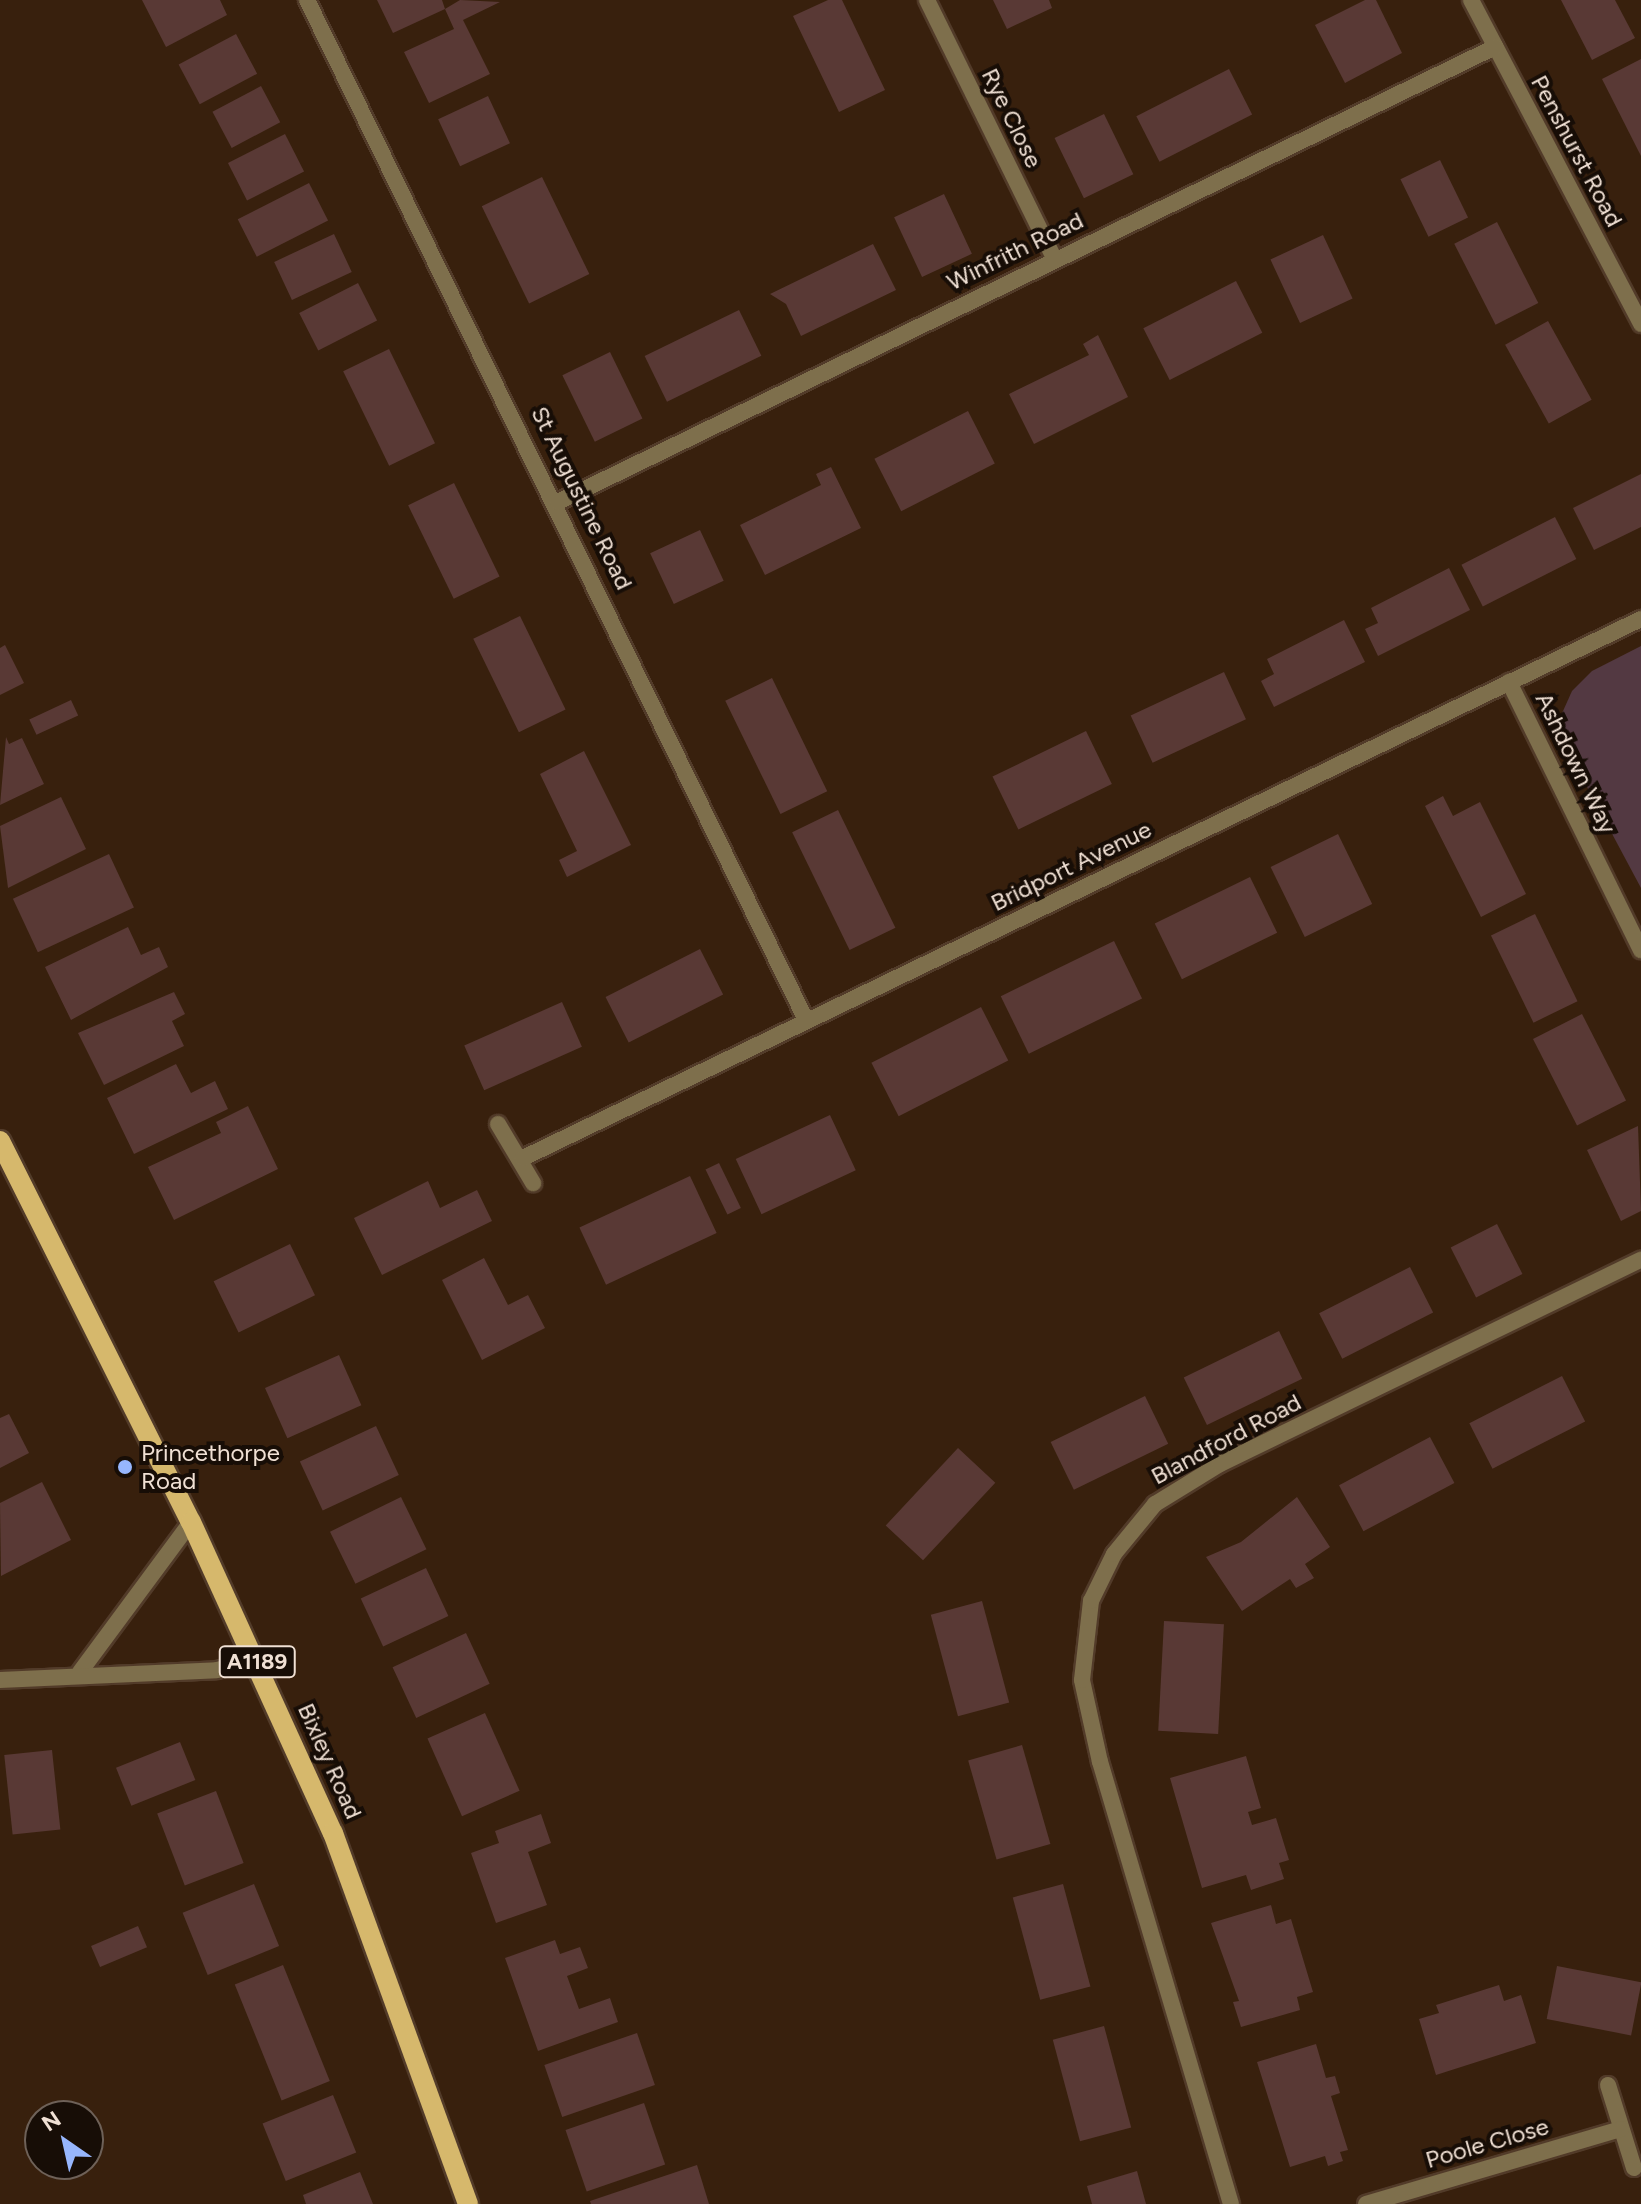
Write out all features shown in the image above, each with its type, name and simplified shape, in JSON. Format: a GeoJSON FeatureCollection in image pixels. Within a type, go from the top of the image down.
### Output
{"type":"FeatureCollection","features":[{"type":"Feature","properties":{"kind":"main road","name":"Bixley Road"},"geometry":{"type":"LineString","coordinates":[[0,1141],[191,1522],[333,1833],[468,2204]]}},
{"type":"Feature","properties":{"kind":"street","name":"St Augustine Road"},"geometry":{"type":"LineString","coordinates":[[307,0],[558,502],[806,1020]]}},
{"type":"Feature","properties":{"kind":"street","name":"Rye Close"},"geometry":{"type":"LineString","coordinates":[[927,0],[1054,258]]}},
{"type":"Feature","properties":{"kind":"street","name":"Penshurst Road"},"geometry":{"type":"LineString","coordinates":[[1471,0],[1641,324]]}},
{"type":"Feature","properties":{"kind":"street","name":"Winfrith Road"},"geometry":{"type":"LineString","coordinates":[[558,502],[1054,258],[1495,47]]}},
{"type":"Feature","properties":{"kind":"street","name":"Bridport Avenue"},"geometry":{"type":"LineString","coordinates":[[523,1158],[1641,619]]}},
{"type":"Feature","properties":{"kind":"street","name":"Ashdown Way"},"geometry":{"type":"LineString","coordinates":[[1509,682],[1641,950]]}},
{"type":"Feature","properties":{"kind":"street"},"geometry":{"type":"LineString","coordinates":[[498,1124],[523,1158],[533,1183]]}},
{"type":"Feature","properties":{"kind":"street","name":"Blandford Road"},"geometry":{"type":"LineString","coordinates":[[1231,2204],[1100,1762],[1082,1680],[1091,1601],[1114,1554],[1155,1504],[1220,1464],[1641,1260]]}},
{"type":"Feature","properties":{"kind":"street"},"geometry":{"type":"LineString","coordinates":[[80,1672],[191,1522]]}},
{"type":"Feature","properties":{"kind":"street"},"geometry":{"type":"LineString","coordinates":[[0,1680],[80,1672],[217,1670],[256,1660]]}},
{"type":"Feature","properties":{"kind":"street"},"geometry":{"type":"LineString","coordinates":[[1608,2085],[1634,2168]]}},
{"type":"Feature","properties":{"kind":"street","name":"Poole Close"},"geometry":{"type":"LineString","coordinates":[[1366,2204],[1621,2129]]}},
{"type":"Feature","properties":{"kind":"shaded area"},"geometry":{"type":"Polygon","coordinates":[[[1641,646],[1641,888],[1563,742],[1559,720],[1572,691],[1592,671],[1641,646]]]}},
{"type":"Feature","properties":{"kind":"building"},"geometry":{"type":"Polygon","coordinates":[[[142,0],[220,0],[227,15],[166,47],[142,0]]]}},
{"type":"Feature","properties":{"kind":"building"},"geometry":{"type":"Polygon","coordinates":[[[377,0],[442,0],[445,9],[393,33],[377,0]]]}},
{"type":"Feature","properties":{"kind":"building"},"geometry":{"type":"Polygon","coordinates":[[[460,0],[500,2],[463,20],[490,74],[429,103],[404,52],[454,29],[445,9],[460,0]]]}},
{"type":"Feature","properties":{"kind":"building"},"geometry":{"type":"Polygon","coordinates":[[[828,0],[842,0],[885,90],[839,112],[793,16],[828,0]]]}},
{"type":"Feature","properties":{"kind":"building"},"geometry":{"type":"Polygon","coordinates":[[[993,0],[1049,0],[1052,8],[1007,29],[993,0]]]}},
{"type":"Feature","properties":{"kind":"building"},"geometry":{"type":"Polygon","coordinates":[[[1365,0],[1376,0],[1402,53],[1345,83],[1315,25],[1365,0]]]}},
{"type":"Feature","properties":{"kind":"building"},"geometry":{"type":"Polygon","coordinates":[[[1561,0],[1615,0],[1635,38],[1592,60],[1561,0]]]}},
{"type":"Feature","properties":{"kind":"building"},"geometry":{"type":"Polygon","coordinates":[[[236,34],[257,74],[200,104],[179,65],[236,34]]]}},
{"type":"Feature","properties":{"kind":"building"},"geometry":{"type":"Polygon","coordinates":[[[1641,59],[1641,156],[1602,79],[1641,59]]]}},
{"type":"Feature","properties":{"kind":"building"},"geometry":{"type":"Polygon","coordinates":[[[1229,69],[1252,114],[1159,162],[1136,116],[1229,69]]]}},
{"type":"Feature","properties":{"kind":"building"},"geometry":{"type":"Polygon","coordinates":[[[261,86],[280,122],[232,148],[212,112],[261,86]]]}},
{"type":"Feature","properties":{"kind":"building"},"geometry":{"type":"Polygon","coordinates":[[[488,96],[510,143],[460,166],[438,119],[488,96]]]}},
{"type":"Feature","properties":{"kind":"building"},"geometry":{"type":"Polygon","coordinates":[[[1104,114],[1133,174],[1084,198],[1055,138],[1104,114]]]}},
{"type":"Feature","properties":{"kind":"building"},"geometry":{"type":"Polygon","coordinates":[[[285,134],[304,171],[247,200],[228,163],[285,134]]]}},
{"type":"Feature","properties":{"kind":"building"},"geometry":{"type":"Polygon","coordinates":[[[1440,160],[1468,218],[1429,237],[1400,179],[1440,160]]]}},
{"type":"Feature","properties":{"kind":"building"},"geometry":{"type":"Polygon","coordinates":[[[542,177],[589,274],[529,303],[482,206],[542,177]]]}},
{"type":"Feature","properties":{"kind":"building"},"geometry":{"type":"Polygon","coordinates":[[[309,183],[328,220],[257,257],[238,219],[309,183]]]}},
{"type":"Feature","properties":{"kind":"building"},"geometry":{"type":"Polygon","coordinates":[[[944,194],[972,254],[922,277],[894,217],[944,194]]]}},
{"type":"Feature","properties":{"kind":"building"},"geometry":{"type":"Polygon","coordinates":[[[1497,222],[1538,303],[1496,325],[1454,244],[1497,222]]]}},
{"type":"Feature","properties":{"kind":"building"},"geometry":{"type":"Polygon","coordinates":[[[334,234],[352,272],[292,300],[274,262],[334,234]]]}},
{"type":"Feature","properties":{"kind":"building"},"geometry":{"type":"Polygon","coordinates":[[[1323,235],[1353,298],[1300,323],[1270,260],[1323,235]]]}},
{"type":"Feature","properties":{"kind":"building"},"geometry":{"type":"Polygon","coordinates":[[[873,244],[896,290],[801,336],[786,304],[770,294],[873,244]]]}},
{"type":"Feature","properties":{"kind":"building"},"geometry":{"type":"Polygon","coordinates":[[[1236,281],[1262,333],[1170,380],[1143,328],[1236,281]]]}},
{"type":"Feature","properties":{"kind":"building"},"geometry":{"type":"Polygon","coordinates":[[[358,283],[377,320],[318,350],[299,313],[358,283]]]}},
{"type":"Feature","properties":{"kind":"building"},"geometry":{"type":"Polygon","coordinates":[[[739,310],[761,356],[667,402],[645,356],[739,310]]]}},
{"type":"Feature","properties":{"kind":"building"},"geometry":{"type":"Polygon","coordinates":[[[1548,321],[1592,400],[1549,423],[1505,345],[1548,321]]]}},
{"type":"Feature","properties":{"kind":"building"},"geometry":{"type":"Polygon","coordinates":[[[1098,335],[1128,397],[1034,444],[1009,394],[1089,355],[1083,344],[1098,335]]]}},
{"type":"Feature","properties":{"kind":"building"},"geometry":{"type":"Polygon","coordinates":[[[389,349],[435,443],[389,466],[343,371],[389,349]]]}},
{"type":"Feature","properties":{"kind":"building"},"geometry":{"type":"Polygon","coordinates":[[[610,352],[642,419],[595,442],[562,375],[610,352]]]}},
{"type":"Feature","properties":{"kind":"building"},"geometry":{"type":"Polygon","coordinates":[[[968,411],[995,464],[901,511],[874,459],[968,411]]]}},
{"type":"Feature","properties":{"kind":"building"},"geometry":{"type":"Polygon","coordinates":[[[831,467],[861,528],[765,575],[740,525],[821,485],[816,474],[831,467]]]}},
{"type":"Feature","properties":{"kind":"building"},"geometry":{"type":"Polygon","coordinates":[[[1641,474],[1641,527],[1594,550],[1573,508],[1641,474]]]}},
{"type":"Feature","properties":{"kind":"building"},"geometry":{"type":"Polygon","coordinates":[[[454,483],[500,576],[454,599],[408,505],[454,483]]]}},
{"type":"Feature","properties":{"kind":"building"},"geometry":{"type":"Polygon","coordinates":[[[1555,517],[1576,559],[1483,607],[1461,565],[1555,517]]]}},
{"type":"Feature","properties":{"kind":"building"},"geometry":{"type":"Polygon","coordinates":[[[700,530],[724,581],[674,604],[650,553],[700,530]]]}},
{"type":"Feature","properties":{"kind":"building"},"geometry":{"type":"Polygon","coordinates":[[[1449,568],[1470,610],[1378,656],[1365,629],[1378,623],[1371,608],[1449,568]]]}},
{"type":"Feature","properties":{"kind":"building"},"geometry":{"type":"Polygon","coordinates":[[[520,616],[566,709],[519,732],[473,639],[520,616]]]}},
{"type":"Feature","properties":{"kind":"building"},"geometry":{"type":"Polygon","coordinates":[[[1344,620],[1365,662],[1274,707],[1261,681],[1274,674],[1267,659],[1344,620]]]}},
{"type":"Feature","properties":{"kind":"building"},"geometry":{"type":"Polygon","coordinates":[[[5,645],[24,683],[0,695],[0,648],[5,645]]]}},
{"type":"Feature","properties":{"kind":"building"},"geometry":{"type":"Polygon","coordinates":[[[1224,672],[1246,719],[1153,763],[1131,716],[1224,672]]]}},
{"type":"Feature","properties":{"kind":"building"},"geometry":{"type":"Polygon","coordinates":[[[772,678],[827,791],[780,814],[725,701],[772,678]]]}},
{"type":"Feature","properties":{"kind":"building"},"geometry":{"type":"Polygon","coordinates":[[[71,700],[78,715],[36,735],[29,719],[71,700]]]}},
{"type":"Feature","properties":{"kind":"building"},"geometry":{"type":"Polygon","coordinates":[[[1086,731],[1112,784],[1018,830],[993,777],[1086,731]]]}},
{"type":"Feature","properties":{"kind":"building"},"geometry":{"type":"Polygon","coordinates":[[[6,737],[9,744],[22,738],[44,784],[0,805],[6,737]]]}},
{"type":"Feature","properties":{"kind":"building"},"geometry":{"type":"Polygon","coordinates":[[[584,751],[631,845],[567,877],[559,860],[577,851],[540,774],[584,751]]]}},
{"type":"Feature","properties":{"kind":"building"},"geometry":{"type":"Polygon","coordinates":[[[1443,796],[1453,816],[1480,802],[1526,894],[1481,917],[1425,806],[1443,796]]]}},
{"type":"Feature","properties":{"kind":"building"},"geometry":{"type":"Polygon","coordinates":[[[61,797],[86,849],[8,888],[0,826],[61,797]]]}},
{"type":"Feature","properties":{"kind":"building"},"geometry":{"type":"Polygon","coordinates":[[[838,810],[895,928],[850,950],[792,832],[838,810]]]}},
{"type":"Feature","properties":{"kind":"building"},"geometry":{"type":"Polygon","coordinates":[[[1338,834],[1372,904],[1305,937],[1271,867],[1338,834]]]}},
{"type":"Feature","properties":{"kind":"building"},"geometry":{"type":"Polygon","coordinates":[[[109,854],[134,907],[38,952],[13,899],[109,854]]]}},
{"type":"Feature","properties":{"kind":"building"},"geometry":{"type":"Polygon","coordinates":[[[1250,877],[1277,933],[1182,979],[1155,923],[1250,877]]]}},
{"type":"Feature","properties":{"kind":"building"},"geometry":{"type":"Polygon","coordinates":[[[1535,914],[1578,1001],[1533,1023],[1491,935],[1535,914]]]}},
{"type":"Feature","properties":{"kind":"building"},"geometry":{"type":"Polygon","coordinates":[[[128,927],[141,955],[159,947],[168,967],[71,1020],[45,967],[128,927]]]}},
{"type":"Feature","properties":{"kind":"building"},"geometry":{"type":"Polygon","coordinates":[[[1114,941],[1142,999],[1029,1054],[1001,996],[1114,941]]]}},
{"type":"Feature","properties":{"kind":"building"},"geometry":{"type":"Polygon","coordinates":[[[700,949],[723,994],[629,1043],[606,997],[700,949]]]}},
{"type":"Feature","properties":{"kind":"building"},"geometry":{"type":"Polygon","coordinates":[[[174,992],[185,1014],[172,1021],[184,1046],[104,1085],[78,1033],[174,992]]]}},
{"type":"Feature","properties":{"kind":"building"},"geometry":{"type":"Polygon","coordinates":[[[562,1002],[582,1047],[484,1090],[464,1046],[562,1002]]]}},
{"type":"Feature","properties":{"kind":"building"},"geometry":{"type":"Polygon","coordinates":[[[981,1007],[1008,1060],[899,1116],[871,1063],[981,1007]]]}},
{"type":"Feature","properties":{"kind":"building"},"geometry":{"type":"Polygon","coordinates":[[[1582,1014],[1626,1100],[1577,1125],[1533,1039],[1582,1014]]]}},
{"type":"Feature","properties":{"kind":"building"},"geometry":{"type":"Polygon","coordinates":[[[176,1064],[191,1093],[215,1081],[228,1109],[134,1154],[107,1098],[176,1064]]]}},
{"type":"Feature","properties":{"kind":"building"},"geometry":{"type":"Polygon","coordinates":[[[248,1106],[278,1169],[174,1220],[148,1167],[221,1133],[216,1122],[248,1106]]]}},
{"type":"Feature","properties":{"kind":"building"},"geometry":{"type":"Polygon","coordinates":[[[830,1115],[856,1170],[762,1214],[736,1159],[830,1115]]]}},
{"type":"Feature","properties":{"kind":"building"},"geometry":{"type":"Polygon","coordinates":[[[1638,1126],[1641,1211],[1621,1221],[1587,1150],[1638,1126]]]}},
{"type":"Feature","properties":{"kind":"building"},"geometry":{"type":"Polygon","coordinates":[[[719,1163],[741,1208],[727,1215],[706,1170],[719,1163]]]}},
{"type":"Feature","properties":{"kind":"building"},"geometry":{"type":"Polygon","coordinates":[[[690,1176],[717,1233],[606,1285],[579,1228],[690,1176]]]}},
{"type":"Feature","properties":{"kind":"building"},"geometry":{"type":"Polygon","coordinates":[[[428,1181],[440,1208],[477,1190],[492,1221],[382,1275],[354,1218],[428,1181]]]}},
{"type":"Feature","properties":{"kind":"building"},"geometry":{"type":"Polygon","coordinates":[[[1497,1224],[1522,1274],[1476,1298],[1451,1248],[1497,1224]]]}},
{"type":"Feature","properties":{"kind":"building"},"geometry":{"type":"Polygon","coordinates":[[[290,1244],[315,1295],[239,1332],[214,1281],[290,1244]]]}},
{"type":"Feature","properties":{"kind":"building"},"geometry":{"type":"Polygon","coordinates":[[[484,1258],[508,1305],[528,1295],[545,1328],[482,1360],[442,1280],[484,1258]]]}},
{"type":"Feature","properties":{"kind":"building"},"geometry":{"type":"Polygon","coordinates":[[[1410,1267],[1433,1312],[1342,1359],[1319,1313],[1410,1267]]]}},
{"type":"Feature","properties":{"kind":"building"},"geometry":{"type":"Polygon","coordinates":[[[1279,1331],[1302,1379],[1207,1425],[1184,1377],[1279,1331]]]}},
{"type":"Feature","properties":{"kind":"building"},"geometry":{"type":"Polygon","coordinates":[[[339,1355],[361,1405],[287,1438],[265,1388],[339,1355]]]}},
{"type":"Feature","properties":{"kind":"building"},"geometry":{"type":"Polygon","coordinates":[[[1562,1376],[1585,1421],[1492,1469],[1469,1423],[1562,1376]]]}},
{"type":"Feature","properties":{"kind":"building"},"geometry":{"type":"Polygon","coordinates":[[[1145,1396],[1168,1444],[1074,1490],[1051,1442],[1145,1396]]]}},
{"type":"Feature","properties":{"kind":"building"},"geometry":{"type":"Polygon","coordinates":[[[9,1414],[29,1453],[0,1468],[0,1418],[9,1414]]]}},
{"type":"Feature","properties":{"kind":"building"},"geometry":{"type":"Polygon","coordinates":[[[376,1426],[399,1475],[323,1510],[300,1461],[376,1426]]]}},
{"type":"Feature","properties":{"kind":"building"},"geometry":{"type":"Polygon","coordinates":[[[1430,1437],[1454,1483],[1363,1531],[1339,1485],[1430,1437]]]}},
{"type":"Feature","properties":{"kind":"building"},"geometry":{"type":"Polygon","coordinates":[[[958,1448],[995,1483],[923,1560],[886,1526],[958,1448]]]}},
{"type":"Feature","properties":{"kind":"building"},"geometry":{"type":"Polygon","coordinates":[[[42,1482],[71,1540],[1,1576],[0,1503],[42,1482]]]}},
{"type":"Feature","properties":{"kind":"building"},"geometry":{"type":"Polygon","coordinates":[[[401,1497],[426,1549],[355,1584],[330,1532],[401,1497]]]}},
{"type":"Feature","properties":{"kind":"building"},"geometry":{"type":"Polygon","coordinates":[[[1297,1497],[1330,1547],[1305,1564],[1314,1578],[1296,1588],[1290,1579],[1242,1611],[1206,1557],[1241,1542],[1297,1497]]]}},
{"type":"Feature","properties":{"kind":"building"},"geometry":{"type":"Polygon","coordinates":[[[426,1568],[448,1616],[383,1646],[361,1598],[426,1568]]]}},
{"type":"Feature","properties":{"kind":"building"},"geometry":{"type":"Polygon","coordinates":[[[982,1601],[1009,1702],[958,1716],[931,1615],[982,1601]]]}},
{"type":"Feature","properties":{"kind":"building"},"geometry":{"type":"Polygon","coordinates":[[[1164,1621],[1224,1624],[1218,1734],[1158,1731],[1164,1621]]]}},
{"type":"Feature","properties":{"kind":"building"},"geometry":{"type":"Polygon","coordinates":[[[466,1633],[490,1684],[416,1718],[393,1667],[466,1633]]]}},
{"type":"Feature","properties":{"kind":"building"},"geometry":{"type":"Polygon","coordinates":[[[485,1713],[520,1791],[462,1816],[427,1739],[485,1713]]]}},
{"type":"Feature","properties":{"kind":"building"},"geometry":{"type":"Polygon","coordinates":[[[180,1742],[195,1780],[131,1806],[116,1768],[180,1742]]]}},
{"type":"Feature","properties":{"kind":"building"},"geometry":{"type":"Polygon","coordinates":[[[1022,1745],[1050,1844],[997,1859],[968,1760],[1022,1745]]]}},
{"type":"Feature","properties":{"kind":"building"},"geometry":{"type":"Polygon","coordinates":[[[52,1750],[60,1830],[13,1835],[4,1755],[52,1750]]]}},
{"type":"Feature","properties":{"kind":"building"},"geometry":{"type":"Polygon","coordinates":[[[1246,1756],[1261,1808],[1248,1812],[1252,1825],[1276,1818],[1289,1860],[1279,1863],[1284,1879],[1251,1890],[1246,1875],[1202,1888],[1170,1778],[1246,1756]]]}},
{"type":"Feature","properties":{"kind":"building"},"geometry":{"type":"Polygon","coordinates":[[[216,1791],[244,1863],[185,1885],[157,1814],[216,1791]]]}},
{"type":"Feature","properties":{"kind":"building"},"geometry":{"type":"Polygon","coordinates":[[[541,1814],[551,1843],[528,1852],[547,1905],[496,1923],[471,1853],[499,1843],[495,1831],[541,1814]]]}},
{"type":"Feature","properties":{"kind":"building"},"geometry":{"type":"Polygon","coordinates":[[[254,1884],[279,1946],[208,1975],[183,1913],[254,1884]]]}},
{"type":"Feature","properties":{"kind":"building"},"geometry":{"type":"Polygon","coordinates":[[[1063,1884],[1090,1986],[1040,2000],[1013,1897],[1063,1884]]]}},
{"type":"Feature","properties":{"kind":"building"},"geometry":{"type":"Polygon","coordinates":[[[1271,1905],[1276,1924],[1291,1919],[1313,1992],[1297,1997],[1300,2010],[1241,2027],[1233,2002],[1239,2001],[1211,1923],[1271,1905]]]}},
{"type":"Feature","properties":{"kind":"building"},"geometry":{"type":"Polygon","coordinates":[[[138,1926],[147,1947],[100,1967],[91,1946],[138,1926]]]}},
{"type":"Feature","properties":{"kind":"building"},"geometry":{"type":"Polygon","coordinates":[[[555,1940],[560,1954],[580,1947],[588,1968],[567,1976],[579,2009],[610,1998],[618,2022],[538,2051],[505,1958],[555,1940]]]}},
{"type":"Feature","properties":{"kind":"building"},"geometry":{"type":"Polygon","coordinates":[[[283,1965],[330,2081],[282,2100],[235,1984],[283,1965]]]}},
{"type":"Feature","properties":{"kind":"building"},"geometry":{"type":"Polygon","coordinates":[[[1557,1966],[1641,1982],[1631,2035],[1547,2019],[1557,1966]]]}},
{"type":"Feature","properties":{"kind":"building"},"geometry":{"type":"Polygon","coordinates":[[[1499,1985],[1504,2001],[1521,1995],[1536,2043],[1436,2075],[1419,2019],[1439,2013],[1436,2005],[1499,1985]]]}},
{"type":"Feature","properties":{"kind":"building"},"geometry":{"type":"Polygon","coordinates":[[[1104,2026],[1131,2127],[1080,2141],[1053,2040],[1104,2026]]]}},
{"type":"Feature","properties":{"kind":"building"},"geometry":{"type":"Polygon","coordinates":[[[637,2033],[655,2085],[562,2117],[544,2065],[637,2033]]]}},
{"type":"Feature","properties":{"kind":"building"},"geometry":{"type":"Polygon","coordinates":[[[1316,2044],[1326,2078],[1335,2076],[1340,2093],[1331,2096],[1348,2150],[1340,2152],[1343,2161],[1328,2166],[1325,2156],[1290,2167],[1257,2062],[1316,2044]]]}},
{"type":"Feature","properties":{"kind":"building"},"geometry":{"type":"Polygon","coordinates":[[[333,2095],[356,2152],[286,2181],[263,2123],[333,2095]]]}},
{"type":"Feature","properties":{"kind":"building"},"geometry":{"type":"Polygon","coordinates":[[[644,2103],[665,2164],[587,2191],[566,2130],[644,2103]]]}},
{"type":"Feature","properties":{"kind":"building"},"geometry":{"type":"Polygon","coordinates":[[[697,2165],[709,2204],[591,2204],[590,2201],[697,2165]]]}},
{"type":"Feature","properties":{"kind":"building"},"geometry":{"type":"Polygon","coordinates":[[[1137,2171],[1146,2204],[1092,2204],[1087,2186],[1137,2171]]]}},
{"type":"Feature","properties":{"kind":"building"},"geometry":{"type":"Polygon","coordinates":[[[360,2172],[373,2204],[306,2204],[303,2195],[360,2172]]]}},
{"type":"Feature","properties":{"kind":"place","name":"Princethorpe Road"},"geometry":{"type":"Point","coordinates":[125,1467]}}]}
